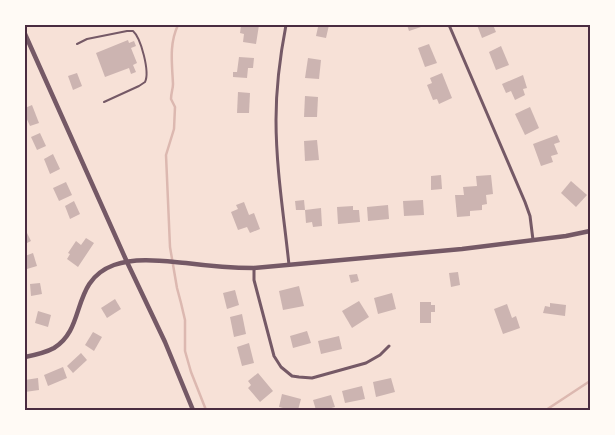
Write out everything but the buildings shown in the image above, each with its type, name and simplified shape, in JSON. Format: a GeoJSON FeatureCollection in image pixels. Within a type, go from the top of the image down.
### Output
{"type":"FeatureCollection","features":[{"type":"Feature","properties":{"kind":"street"},"geometry":{"type":"LineString","coordinates":[[286,25],[279,71],[276,122],[289,265]]}},
{"type":"Feature","properties":{"kind":"street"},"geometry":{"type":"LineString","coordinates":[[449,25],[525,202],[530,216],[533,240]]}},
{"type":"Feature","properties":{"kind":"street"},"geometry":{"type":"LineString","coordinates":[[25,34],[127,262],[166,342],[193,410]]}},
{"type":"Feature","properties":{"kind":"street"},"geometry":{"type":"LineString","coordinates":[[25,357],[47,352],[62,342],[74,323],[84,294],[92,279],[100,272],[114,265],[127,262],[146,260],[230,268],[254,268],[462,249],[566,236],[590,231]]}},
{"type":"Feature","properties":{"kind":"street"},"geometry":{"type":"LineString","coordinates":[[254,268],[254,280],[274,356],[280,366],[292,376],[312,378],[366,363],[380,355],[389,346]]}},
{"type":"Feature","properties":{"kind":"lane"},"geometry":{"type":"LineString","coordinates":[[77,44],[87,39],[127,31],[133,31],[138,37],[146,68],[146,82],[104,102]]}},
{"type":"Feature","properties":{"kind":"waterway"},"geometry":{"type":"LineString","coordinates":[[178,25],[173,39],[172,54],[173,84],[171,99],[175,107],[174,129],[166,155],[170,247],[185,320],[185,351],[206,410]]}},
{"type":"Feature","properties":{"kind":"waterway"},"geometry":{"type":"LineString","coordinates":[[546,410],[590,381]]}}]}
